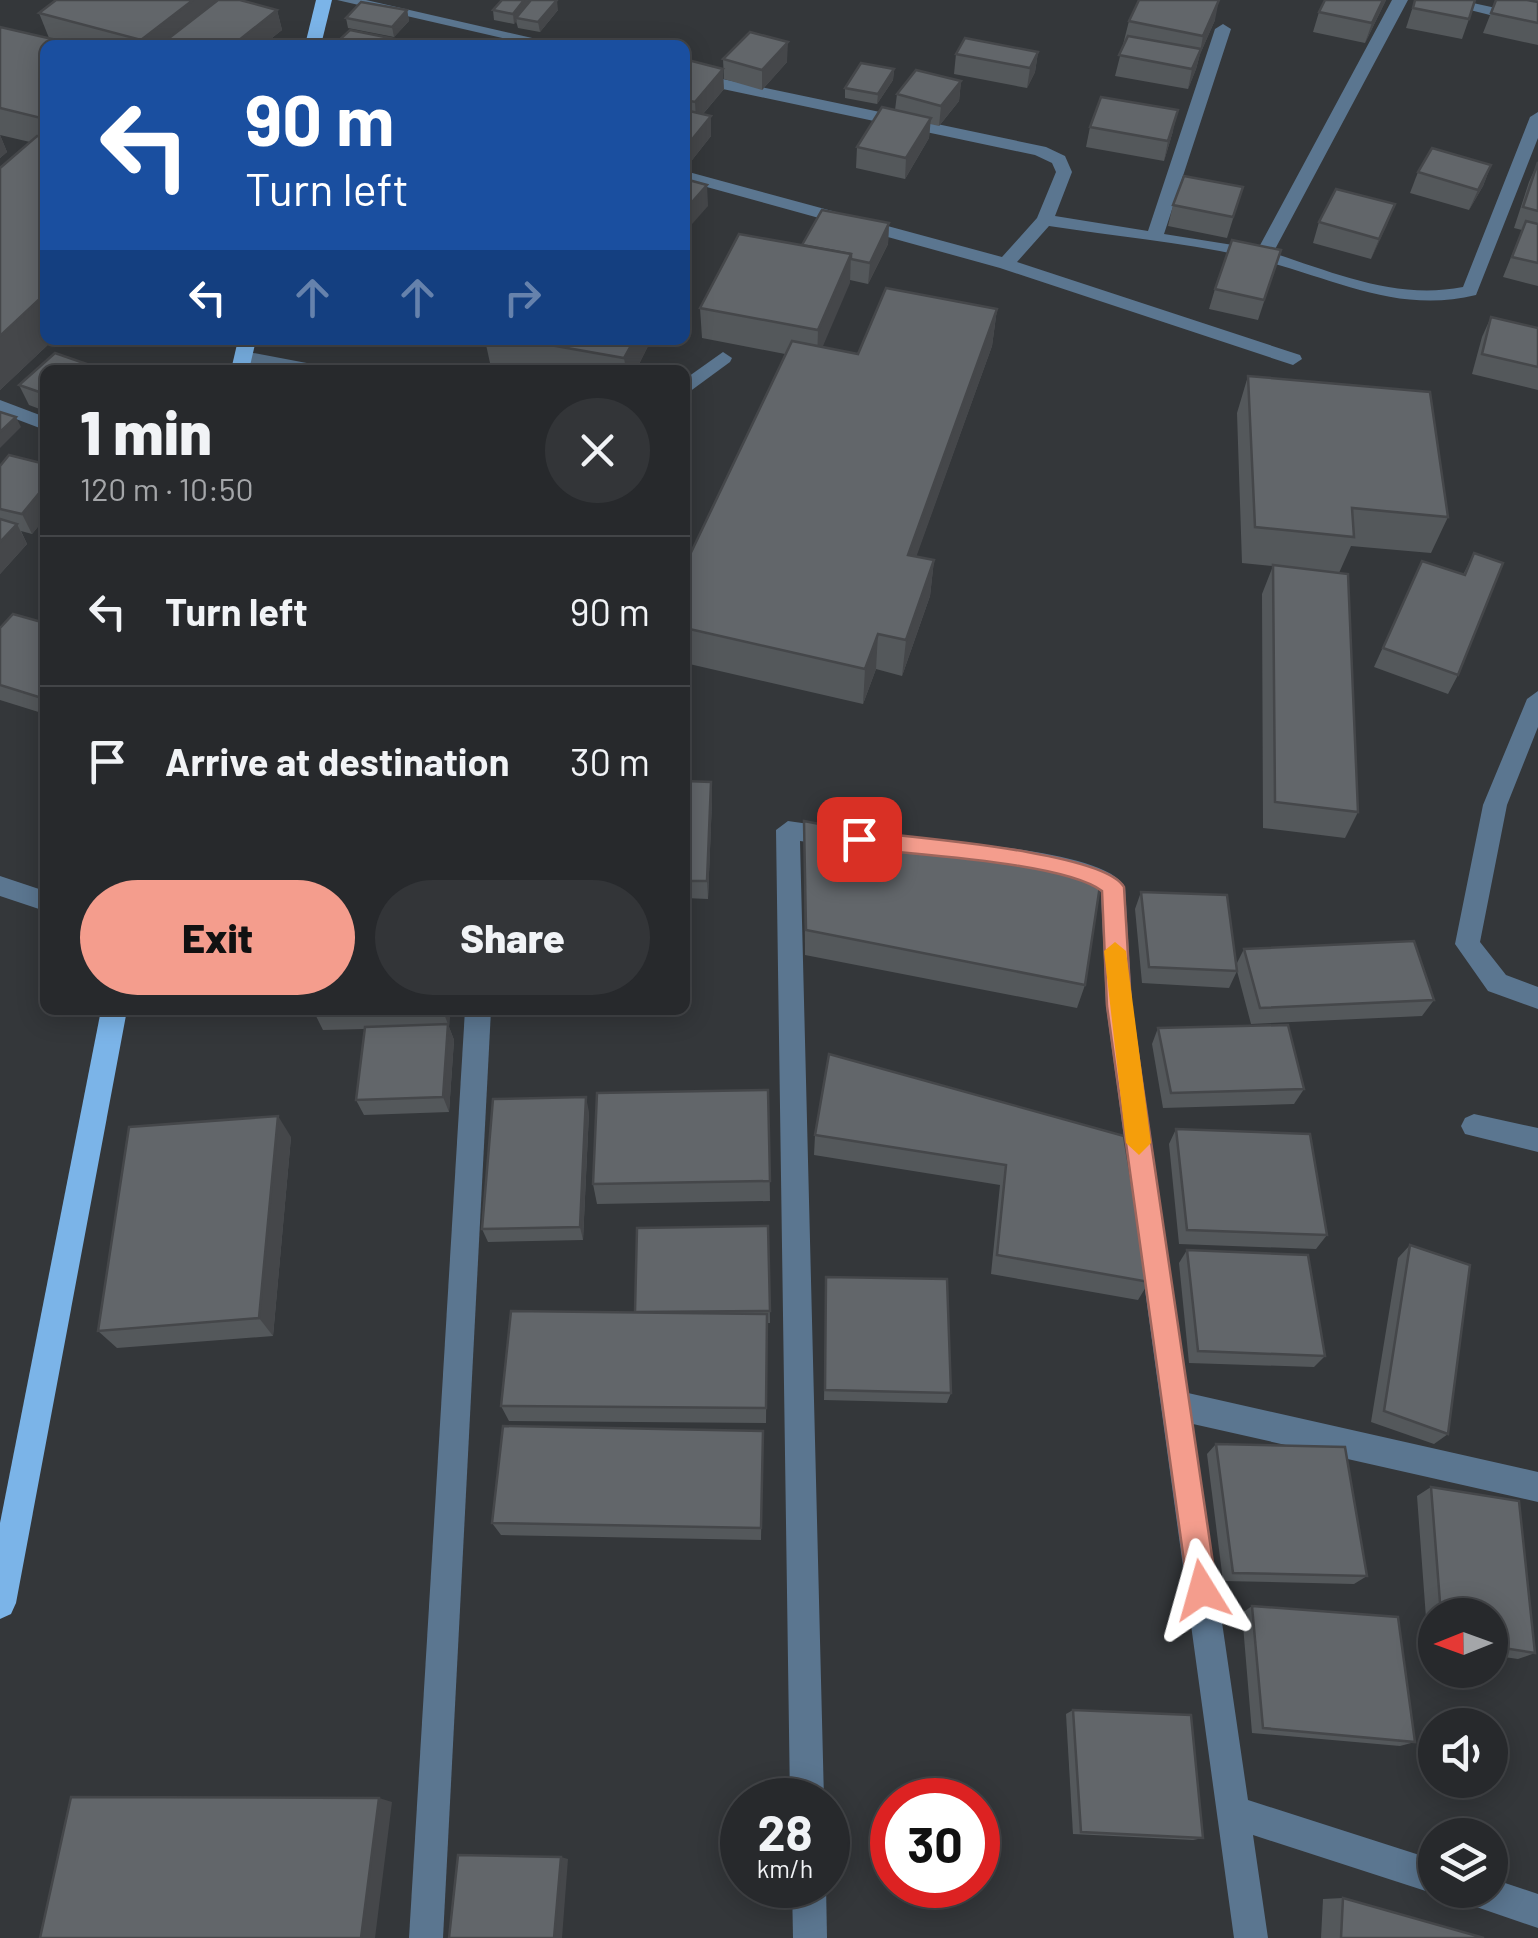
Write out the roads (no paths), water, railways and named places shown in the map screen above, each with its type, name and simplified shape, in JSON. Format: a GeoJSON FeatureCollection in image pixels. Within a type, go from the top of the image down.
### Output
{"type":"FeatureCollection","features":[{"type":"Feature","properties":{"kind":"main road"},"geometry":{"type":"LineString","coordinates":[[315,40],[324,0]]}},
{"type":"Feature","properties":{"kind":"main road"},"geometry":{"type":"LineString","coordinates":[[0,1603],[113,1015]]}},
{"type":"Feature","properties":{"kind":"street"},"geometry":{"type":"LineString","coordinates":[[345,0],[532,40]]}},
{"type":"Feature","properties":{"kind":"street"},"geometry":{"type":"LineString","coordinates":[[1263,255],[1400,0]]}},
{"type":"Feature","properties":{"kind":"street"},"geometry":{"type":"LineString","coordinates":[[1438,0],[1538,22]]}},
{"type":"Feature","properties":{"kind":"street"},"geometry":{"type":"LineString","coordinates":[[1154,238],[1224,29]]}},
{"type":"Feature","properties":{"kind":"street"},"geometry":{"type":"LineString","coordinates":[[690,77],[1040,151],[1059,160],[1064,172],[1044,220],[1006,264]]}},
{"type":"Feature","properties":{"kind":"street"},"geometry":{"type":"LineString","coordinates":[[1044,220],[1263,255],[1390,294],[1440,296],[1470,292],[1538,117]]}},
{"type":"Feature","properties":{"kind":"street"},"geometry":{"type":"LineString","coordinates":[[690,177],[1006,264],[1293,360]]}},
{"type":"Feature","properties":{"kind":"street"},"geometry":{"type":"LineString","coordinates":[[243,356],[287,365]]}},
{"type":"Feature","properties":{"kind":"street"},"geometry":{"type":"LineString","coordinates":[[690,385],[723,358]]}},
{"type":"Feature","properties":{"kind":"street"},"geometry":{"type":"LineString","coordinates":[[0,406],[40,422]]}},
{"type":"Feature","properties":{"kind":"street"},"geometry":{"type":"LineString","coordinates":[[1538,699],[1495,805],[1467,944],[1497,983],[1538,998]]}},
{"type":"Feature","properties":{"kind":"street"},"geometry":{"type":"LineString","coordinates":[[807,1778],[788,830],[865,840]]}},
{"type":"Feature","properties":{"kind":"street"},"geometry":{"type":"LineString","coordinates":[[903,845],[1066,868],[1100,877],[1113,887],[1119,1006],[1251,1938]]}},
{"type":"Feature","properties":{"kind":"street"},"geometry":{"type":"LineString","coordinates":[[0,886],[40,899]]}},
{"type":"Feature","properties":{"kind":"street"},"geometry":{"type":"LineString","coordinates":[[426,1938],[478,1015]]}},
{"type":"Feature","properties":{"kind":"street"},"geometry":{"type":"LineString","coordinates":[[1474,1126],[1538,1140]]}},
{"type":"Feature","properties":{"kind":"street"},"geometry":{"type":"LineString","coordinates":[[1176,1405],[1538,1488]]}},
{"type":"Feature","properties":{"kind":"street"},"geometry":{"type":"LineString","coordinates":[[1234,1812],[1418,1872]]}},
{"type":"Feature","properties":{"kind":"street"},"geometry":{"type":"LineString","coordinates":[[1508,1901],[1538,1911]]}},
{"type":"Feature","properties":{"kind":"street"},"geometry":{"type":"LineString","coordinates":[[809,1908],[810,1938]]}}]}
